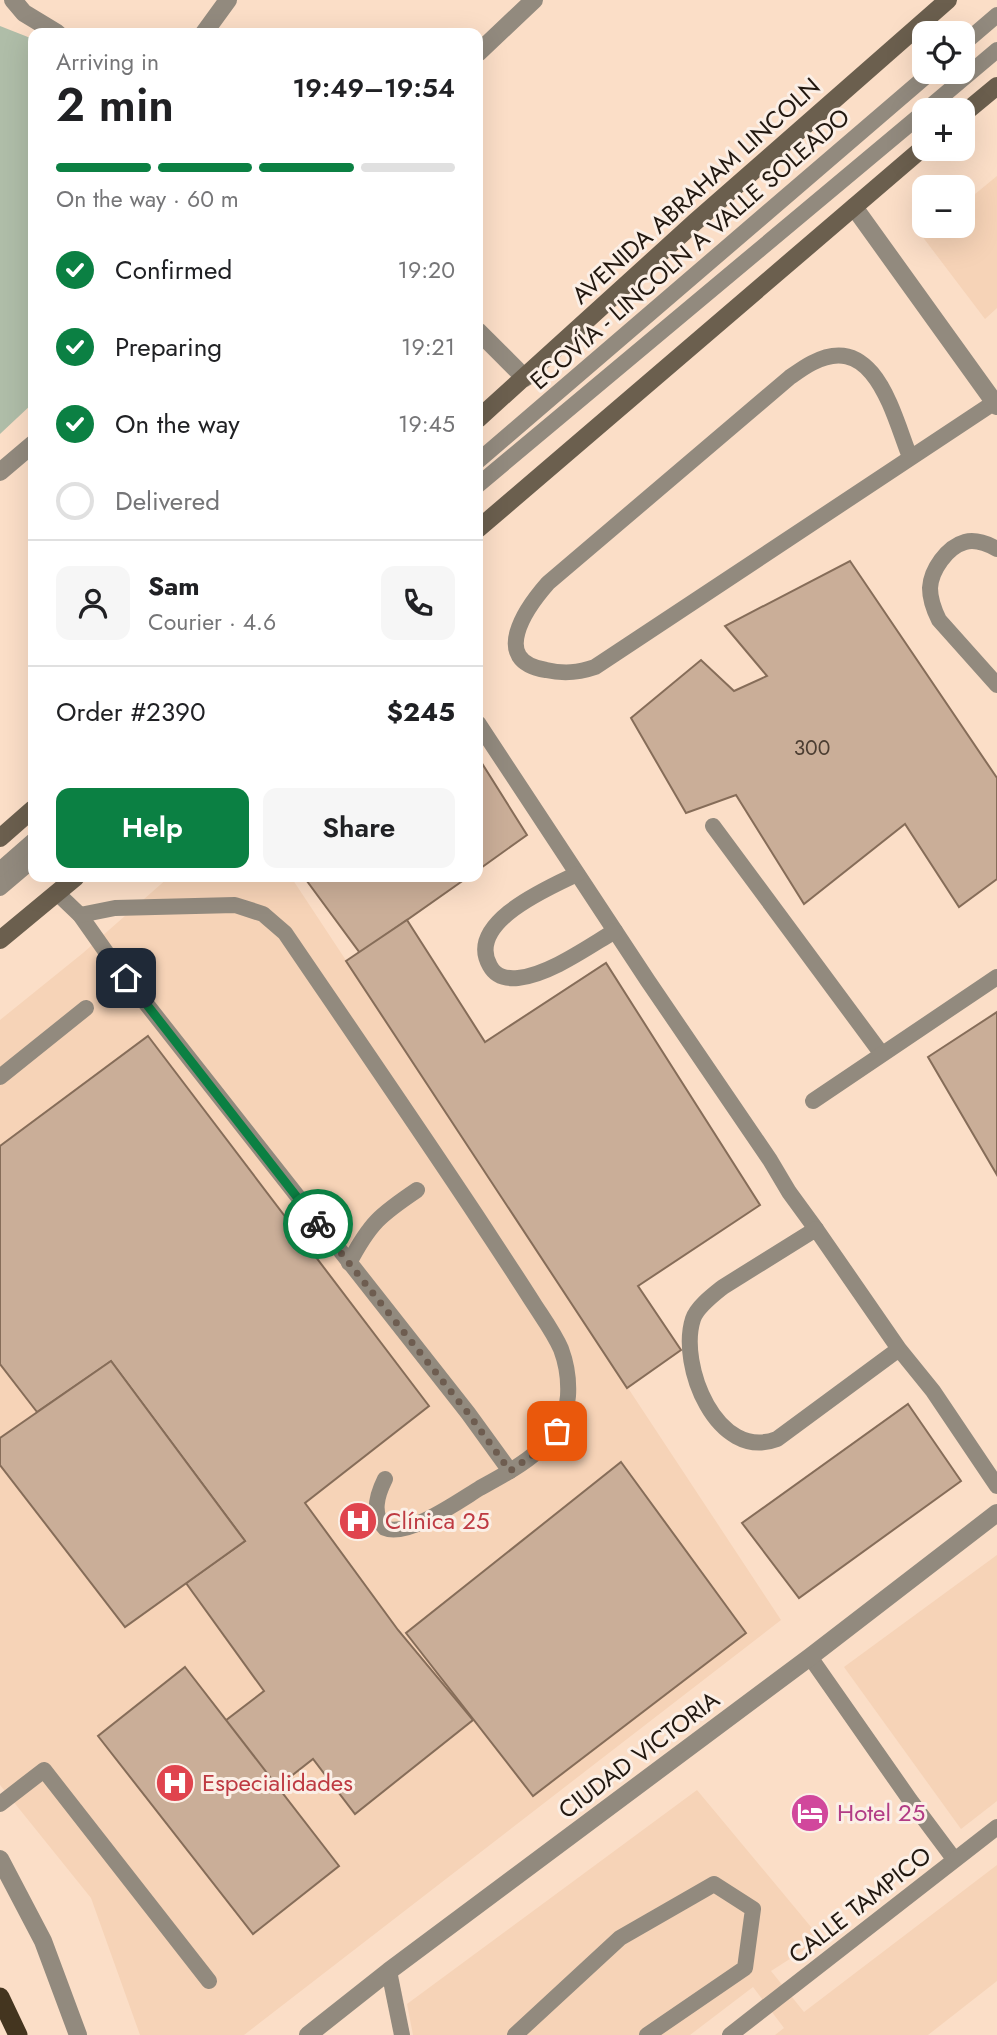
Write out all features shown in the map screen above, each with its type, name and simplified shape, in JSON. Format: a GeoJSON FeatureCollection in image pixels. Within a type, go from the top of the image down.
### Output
{"type":"FeatureCollection","features":[{"type":"Feature","properties":{"kind":"highway"},"geometry":{"type":"LineString","coordinates":[[0,1997],[18,2035]]}},
{"type":"Feature","properties":{"kind":"main road","name":"AVENIDA ABRAHAM LINCOLN"},"geometry":{"type":"LineString","coordinates":[[483,415],[705,213],[947,0]]}},
{"type":"Feature","properties":{"kind":"main road"},"geometry":{"type":"LineString","coordinates":[[975,104],[997,86]]}},
{"type":"Feature","properties":{"kind":"main road"},"geometry":{"type":"LineString","coordinates":[[483,525],[912,157]]}},
{"type":"Feature","properties":{"kind":"main road"},"geometry":{"type":"LineString","coordinates":[[0,838],[28,813]]}},
{"type":"Feature","properties":{"kind":"main road"},"geometry":{"type":"LineString","coordinates":[[0,940],[70,882]]}},
{"type":"Feature","properties":{"kind":"street"},"geometry":{"type":"LineString","coordinates":[[13,0],[24,13],[49,28]]}},
{"type":"Feature","properties":{"kind":"street"},"geometry":{"type":"LineString","coordinates":[[208,28],[228,0]]}},
{"type":"Feature","properties":{"kind":"street"},"geometry":{"type":"LineString","coordinates":[[483,48],[534,0]]}},
{"type":"Feature","properties":{"kind":"street"},"geometry":{"type":"LineString","coordinates":[[854,206],[996,404]]}},
{"type":"Feature","properties":{"kind":"street"},"geometry":{"type":"LineString","coordinates":[[483,336],[524,378]]}},
{"type":"Feature","properties":{"kind":"street"},"geometry":{"type":"LineString","coordinates":[[0,472],[28,448]]}},
{"type":"Feature","properties":{"kind":"street","name":"CIUDAD VICTORIA"},"geometry":{"type":"LineString","coordinates":[[308,2035],[997,1513]]}},
{"type":"Feature","properties":{"kind":"street"},"geometry":{"type":"LineString","coordinates":[[0,1859],[43,1941],[78,2035]]}},
{"type":"Feature","properties":{"kind":"lane"},"geometry":{"type":"LineString","coordinates":[[975,34],[997,15]]}},
{"type":"Feature","properties":{"kind":"lane"},"geometry":{"type":"LineString","coordinates":[[940,98],[997,50]]}},
{"type":"Feature","properties":{"kind":"lane","name":"ECOVÍA - LINCOLN A VALLE SOLEADO"},"geometry":{"type":"LineString","coordinates":[[483,457],[917,84]]}},
{"type":"Feature","properties":{"kind":"lane"},"geometry":{"type":"LineString","coordinates":[[483,481],[912,122]]}},
{"type":"Feature","properties":{"kind":"lane"},"geometry":{"type":"LineString","coordinates":[[910,457],[878,379],[868,367],[845,356],[831,356],[813,362],[768,396],[548,583],[522,617],[515,645],[518,657],[529,665],[557,672],[576,673],[595,667],[910,457],[996,404]]}},
{"type":"Feature","properties":{"kind":"lane"},"geometry":{"type":"LineString","coordinates":[[997,549],[979,541],[966,542],[956,547],[942,559],[934,572],[930,589],[933,608],[939,620],[997,685]]}},
{"type":"Feature","properties":{"kind":"lane"},"geometry":{"type":"LineString","coordinates":[[483,731],[789,1192],[899,1349],[933,1391],[997,1486]]}},
{"type":"Feature","properties":{"kind":"lane"},"geometry":{"type":"LineString","coordinates":[[713,826],[881,1053]]}},
{"type":"Feature","properties":{"kind":"lane"},"geometry":{"type":"LineString","coordinates":[[0,870],[28,845]]}},
{"type":"Feature","properties":{"kind":"lane"},"geometry":{"type":"LineString","coordinates":[[0,888],[28,864]]}},
{"type":"Feature","properties":{"kind":"lane"},"geometry":{"type":"LineString","coordinates":[[577,874],[516,907],[493,927],[485,948],[491,968],[497,975],[508,978],[536,973],[615,931]]}},
{"type":"Feature","properties":{"kind":"lane"},"geometry":{"type":"LineString","coordinates":[[57,893],[80,915],[111,959],[468,1413],[510,1471]]}},
{"type":"Feature","properties":{"kind":"lane"},"geometry":{"type":"LineString","coordinates":[[80,915],[115,908],[235,905],[263,915],[285,933],[497,1247],[561,1348],[568,1379],[564,1416],[548,1442],[510,1471],[420,1522],[408,1528],[391,1531],[380,1523],[376,1507],[384,1479]]}},
{"type":"Feature","properties":{"kind":"lane"},"geometry":{"type":"LineString","coordinates":[[813,1101],[997,976]]}},
{"type":"Feature","properties":{"kind":"lane"},"geometry":{"type":"LineString","coordinates":[[0,1077],[86,1008]]}},
{"type":"Feature","properties":{"kind":"lane"},"geometry":{"type":"LineString","coordinates":[[349,1263],[366,1231],[385,1211],[417,1191]]}},
{"type":"Feature","properties":{"kind":"lane"},"geometry":{"type":"LineString","coordinates":[[816,1229],[723,1287],[710,1297],[694,1317],[691,1356],[704,1399],[715,1417],[738,1438],[750,1443],[765,1444],[789,1430],[899,1349]]}},
{"type":"Feature","properties":{"kind":"lane","name":"CALLE TAMPICO"},"geometry":{"type":"LineString","coordinates":[[730,2035],[954,1859],[910,1801],[810,1657]]}},
{"type":"Feature","properties":{"kind":"lane"},"geometry":{"type":"LineString","coordinates":[[0,1804],[44,1770],[209,1981]]}},
{"type":"Feature","properties":{"kind":"lane"},"geometry":{"type":"LineString","coordinates":[[954,1859],[997,1827]]}},
{"type":"Feature","properties":{"kind":"lane"},"geometry":{"type":"LineString","coordinates":[[514,2035],[620,1938],[714,1884],[753,1909],[745,1968],[647,2035]]}},
{"type":"Feature","properties":{"kind":"lane"},"geometry":{"type":"LineString","coordinates":[[389,1971],[402,2035]]}},
{"type":"Feature","properties":{"kind":"shaded area"},"geometry":{"type":"Polygon","coordinates":[[[997,176],[997,308],[985,319],[924,238],[975,238],[975,194],[997,176]]]}},
{"type":"Feature","properties":{"kind":"shaded area","name":"Clínica 25"},"geometry":{"type":"Polygon","coordinates":[[[163,882],[294,882],[781,1620],[244,2035],[140,2035],[91,1898],[0,1785],[0,1020],[83,953],[163,882]]]}},
{"type":"Feature","properties":{"kind":"shaded area"},"geometry":{"type":"Polygon","coordinates":[[[997,1555],[997,1801],[961,1829],[844,1667],[997,1555]]]}},
{"type":"Feature","properties":{"kind":"shaded area"},"geometry":{"type":"Polygon","coordinates":[[[697,1790],[821,1939],[771,1971],[804,2012],[997,1865],[997,1981],[928,2035],[775,2035],[784,2028],[753,1987],[690,2035],[413,2035],[407,2004],[697,1790]]]}},
{"type":"Feature","properties":{"kind":"green space"},"geometry":{"type":"Polygon","coordinates":[[[0,26],[28,37],[28,408],[0,434],[0,26]]]}},
{"type":"Feature","properties":{"kind":"building"},"geometry":{"type":"Polygon","coordinates":[[[850,561],[997,778],[997,879],[959,907],[905,824],[804,904],[736,795],[686,813],[631,718],[701,660],[734,691],[767,676],[725,626],[850,561]]]}},
{"type":"Feature","properties":{"kind":"building"},"geometry":{"type":"Polygon","coordinates":[[[483,765],[527,835],[483,866],[483,765]]]}},
{"type":"Feature","properties":{"kind":"building"},"geometry":{"type":"Polygon","coordinates":[[[308,882],[461,882],[360,953],[308,882]]]}},
{"type":"Feature","properties":{"kind":"building"},"geometry":{"type":"Polygon","coordinates":[[[407,920],[485,1042],[606,963],[760,1205],[638,1286],[681,1350],[627,1388],[346,961],[407,920]]]}},
{"type":"Feature","properties":{"kind":"building"},"geometry":{"type":"Polygon","coordinates":[[[997,1012],[997,1175],[928,1057],[997,1012]]]}},
{"type":"Feature","properties":{"kind":"building"},"geometry":{"type":"Polygon","coordinates":[[[148,1036],[429,1406],[305,1503],[398,1630],[473,1720],[355,1814],[313,1759],[276,1788],[225,1721],[264,1691],[186,1583],[245,1541],[111,1361],[37,1412],[0,1364],[0,1146],[148,1036]]]}},
{"type":"Feature","properties":{"kind":"building"},"geometry":{"type":"Polygon","coordinates":[[[111,1361],[245,1541],[125,1627],[0,1465],[0,1438],[111,1361]]]}},
{"type":"Feature","properties":{"kind":"building"},"geometry":{"type":"Polygon","coordinates":[[[908,1404],[961,1481],[799,1598],[742,1523],[908,1404]]]}},
{"type":"Feature","properties":{"kind":"building"},"geometry":{"type":"Polygon","coordinates":[[[621,1462],[746,1633],[533,1796],[406,1633],[621,1462]]]}},
{"type":"Feature","properties":{"kind":"building"},"geometry":{"type":"Polygon","coordinates":[[[185,1667],[339,1866],[253,1934],[98,1736],[185,1667]]]}},
{"type":"Feature","properties":{"kind":"way so far"},"geometry":{"type":"LineString","coordinates":[[318,1224],[468,1413],[510,1471],[540,1450],[557,1431]]}},
{"type":"Feature","properties":{"kind":"place","name":"Clínica 25"},"geometry":{"type":"Point","coordinates":[358,1521]}},
{"type":"Feature","properties":{"kind":"place","name":"Especialidades"},"geometry":{"type":"Point","coordinates":[175,1783]}},
{"type":"Feature","properties":{"kind":"place","name":"Hotel 25"},"geometry":{"type":"Point","coordinates":[810,1813]}},
{"type":"Feature","properties":{"kind":"route"},"geometry":{"type":"LineString","coordinates":[[126,978],[318,1224]]}}]}
